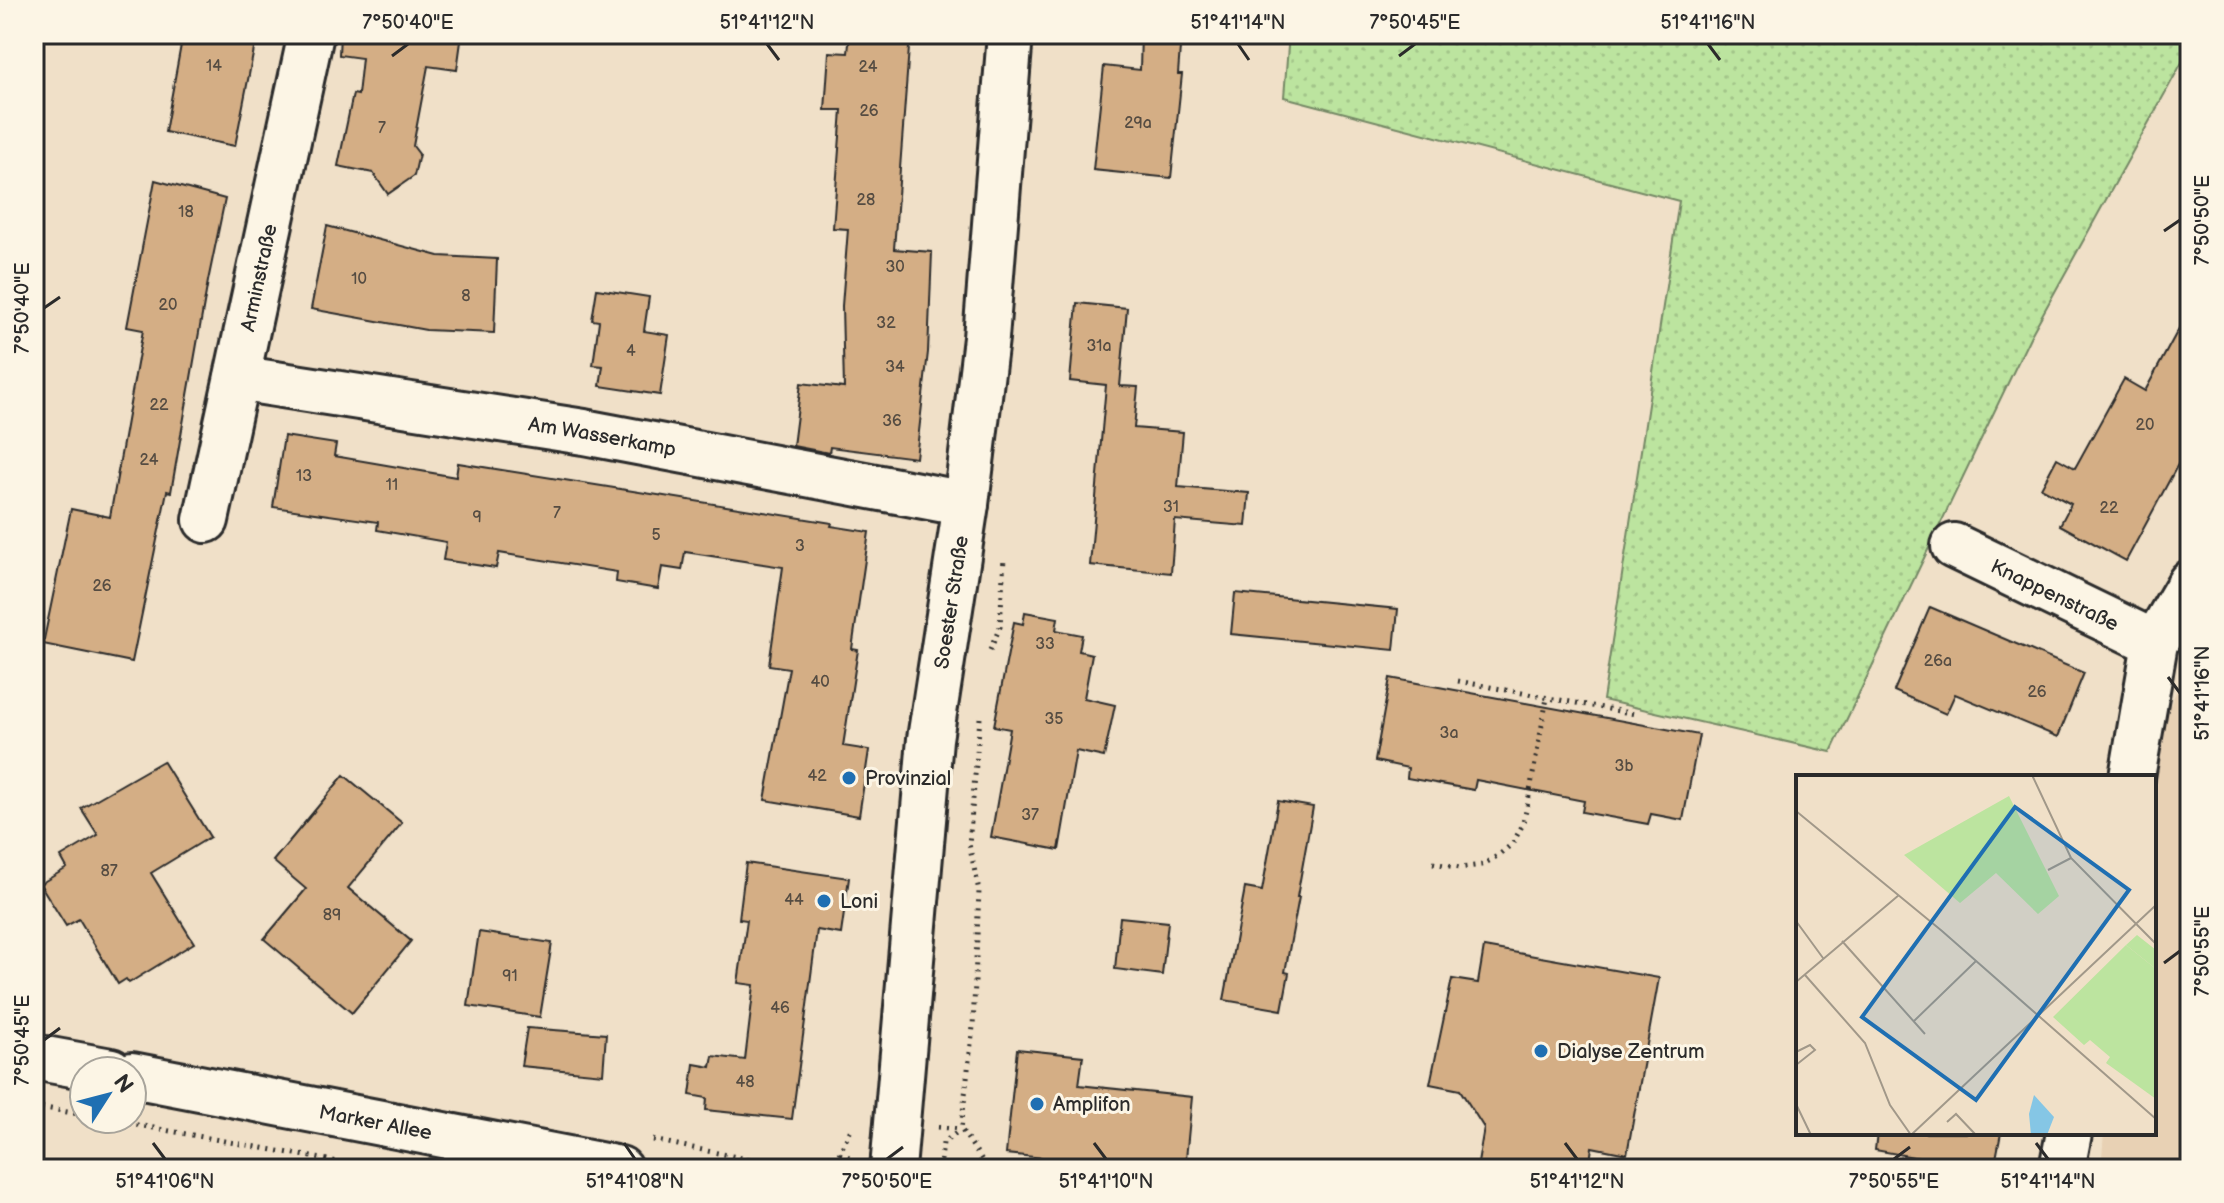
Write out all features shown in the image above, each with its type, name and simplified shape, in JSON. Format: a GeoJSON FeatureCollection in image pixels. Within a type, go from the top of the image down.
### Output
{"type":"FeatureCollection","features":[{"type":"Feature","properties":{"kind":"street","name":"Arminstraße"},"geometry":{"type":"LineString","coordinates":[[206,520],[311,34]]}},
{"type":"Feature","properties":{"kind":"street","name":"Soester Straße"},"geometry":{"type":"LineString","coordinates":[[893,1169],[930,739],[966,504],[986,338],[1010,34]]}},
{"type":"Feature","properties":{"kind":"street","name":"Am Wasserkamp"},"geometry":{"type":"LineString","coordinates":[[237,378],[584,432],[966,504]]}},
{"type":"Feature","properties":{"kind":"street","name":"Knappenstraße"},"geometry":{"type":"LineString","coordinates":[[1954,546],[2155,643]]}},
{"type":"Feature","properties":{"kind":"street"},"geometry":{"type":"LineString","coordinates":[[2132,775],[2155,643],[2190,583]]}},
{"type":"Feature","properties":{"kind":"street"},"geometry":{"type":"LineString","coordinates":[[34,1057],[68,1063]]}},
{"type":"Feature","properties":{"kind":"street","name":"Marker Allee"},"geometry":{"type":"LineString","coordinates":[[148,1077],[632,1153]]}},
{"type":"Feature","properties":{"kind":"street"},"geometry":{"type":"LineString","coordinates":[[2062,1169],[2069,1135]]}},
{"type":"Feature","properties":{"kind":"path"},"geometry":{"type":"LineString","coordinates":[[1458,681],[1635,714]]}},
{"type":"Feature","properties":{"kind":"path"},"geometry":{"type":"LineString","coordinates":[[1433,863],[1460,868],[1482,865],[1513,843],[1527,807],[1547,698]]}},
{"type":"Feature","properties":{"kind":"path"},"geometry":{"type":"LineString","coordinates":[[34,1106],[68,1112]]}},
{"type":"Feature","properties":{"kind":"path"},"geometry":{"type":"LineString","coordinates":[[840,1169],[839,1154],[857,1118]]}},
{"type":"Feature","properties":{"kind":"path"},"geometry":{"type":"LineString","coordinates":[[148,1127],[346,1164]]}},
{"type":"Feature","properties":{"kind":"path"},"geometry":{"type":"LineString","coordinates":[[940,1169],[943,1143],[961,1129],[988,1169]]}},
{"type":"Feature","properties":{"kind":"path"},"geometry":{"type":"LineString","coordinates":[[632,1153],[817,1168],[839,1154]]}},
{"type":"Feature","properties":{"kind":"shaded area"},"geometry":{"type":"Polygon","coordinates":[[[2190,662],[2190,1169],[2101,1169],[2104,1135],[2156,1135],[2156,775],[2148,753],[2190,662]]]}},
{"type":"Feature","properties":{"kind":"green space"},"geometry":{"type":"Polygon","coordinates":[[[1289,34],[2190,34],[2190,48],[2031,335],[1831,752],[1603,700],[1679,201],[1284,97],[1289,34]]]}},
{"type":"Feature","properties":{"kind":"building"},"geometry":{"type":"Polygon","coordinates":[[[183,34],[257,34],[235,146],[165,132],[183,34]]]}},
{"type":"Feature","properties":{"kind":"building"},"geometry":{"type":"Polygon","coordinates":[[[340,34],[462,34],[457,70],[428,66],[413,146],[419,154],[414,176],[388,194],[373,173],[338,166],[353,94],[358,95],[362,58],[339,55],[340,34]]]}},
{"type":"Feature","properties":{"kind":"building"},"geometry":{"type":"Polygon","coordinates":[[[850,34],[910,34],[894,249],[932,252],[928,352],[916,458],[830,447],[829,453],[793,446],[801,383],[844,388],[842,306],[848,229],[833,228],[842,110],[825,110],[829,52],[848,53],[850,34]]]}},
{"type":"Feature","properties":{"kind":"building"},"geometry":{"type":"Polygon","coordinates":[[[1141,34],[1181,34],[1178,74],[1182,74],[1171,178],[1093,170],[1104,66],[1140,70],[1141,34]]]}},
{"type":"Feature","properties":{"kind":"building"},"geometry":{"type":"Polygon","coordinates":[[[155,180],[225,199],[171,492],[167,491],[132,662],[43,644],[71,509],[110,517],[143,330],[127,327],[155,180]]]}},
{"type":"Feature","properties":{"kind":"building"},"geometry":{"type":"Polygon","coordinates":[[[327,226],[439,256],[497,259],[494,333],[426,330],[311,309],[327,226]]]}},
{"type":"Feature","properties":{"kind":"building"},"geometry":{"type":"Polygon","coordinates":[[[597,289],[649,297],[644,331],[669,335],[660,395],[600,386],[603,366],[593,365],[599,321],[592,320],[597,289]]]}},
{"type":"Feature","properties":{"kind":"building"},"geometry":{"type":"Polygon","coordinates":[[[1077,303],[1127,308],[1120,386],[1138,387],[1134,428],[1183,432],[1178,487],[1249,493],[1246,526],[1175,520],[1171,573],[1090,565],[1106,385],[1070,381],[1077,303]]]}},
{"type":"Feature","properties":{"kind":"building"},"geometry":{"type":"Polygon","coordinates":[[[2190,308],[2190,442],[2126,561],[2060,525],[2071,504],[2041,488],[2057,458],[2075,468],[2124,379],[2145,391],[2190,308]]]}},
{"type":"Feature","properties":{"kind":"building"},"geometry":{"type":"Polygon","coordinates":[[[284,436],[336,444],[334,456],[456,477],[458,463],[832,523],[831,526],[869,532],[852,649],[858,650],[843,746],[869,750],[859,816],[765,800],[789,668],[769,665],[783,567],[685,552],[682,570],[662,567],[658,589],[616,582],[617,572],[499,553],[496,568],[443,560],[446,542],[377,530],[378,522],[273,507],[284,436]]]}},
{"type":"Feature","properties":{"kind":"building"},"geometry":{"type":"Polygon","coordinates":[[[1235,593],[1398,609],[1394,650],[1231,634],[1235,593]]]}},
{"type":"Feature","properties":{"kind":"building"},"geometry":{"type":"Polygon","coordinates":[[[1930,607],[2084,673],[2058,737],[1955,694],[1946,714],[1894,691],[1930,607]]]}},
{"type":"Feature","properties":{"kind":"building"},"geometry":{"type":"Polygon","coordinates":[[[1025,612],[1058,618],[1056,630],[1082,635],[1079,651],[1092,654],[1084,698],[1115,705],[1104,757],[1076,751],[1059,850],[991,837],[1010,729],[994,726],[1014,622],[1023,624],[1025,612]]]}},
{"type":"Feature","properties":{"kind":"building"},"geometry":{"type":"Polygon","coordinates":[[[1390,678],[1699,735],[1683,820],[1651,814],[1648,824],[1582,812],[1584,801],[1476,780],[1474,790],[1407,778],[1408,768],[1375,761],[1390,678]]]}},
{"type":"Feature","properties":{"kind":"building"},"geometry":{"type":"Polygon","coordinates":[[[163,761],[210,837],[151,873],[194,943],[129,983],[126,979],[118,984],[79,919],[66,926],[40,884],[67,868],[61,857],[98,835],[81,808],[163,761]]]}},
{"type":"Feature","properties":{"kind":"building"},"geometry":{"type":"Polygon","coordinates":[[[344,775],[402,823],[348,888],[411,941],[352,1013],[264,939],[306,889],[273,861],[344,775]]]}},
{"type":"Feature","properties":{"kind":"building"},"geometry":{"type":"Polygon","coordinates":[[[1278,801],[1313,807],[1285,972],[1289,973],[1282,1010],[1224,1000],[1245,888],[1262,891],[1278,801]]]}},
{"type":"Feature","properties":{"kind":"building"},"geometry":{"type":"Polygon","coordinates":[[[746,863],[849,878],[841,934],[817,930],[792,1119],[706,1110],[707,1098],[690,1095],[694,1064],[711,1067],[713,1056],[745,1060],[754,985],[738,983],[747,920],[739,919],[746,863]]]}},
{"type":"Feature","properties":{"kind":"building"},"geometry":{"type":"Polygon","coordinates":[[[1120,917],[1168,922],[1162,975],[1115,969],[1120,917]]]}},
{"type":"Feature","properties":{"kind":"building"},"geometry":{"type":"Polygon","coordinates":[[[479,932],[552,943],[540,1017],[468,1006],[479,932]]]}},
{"type":"Feature","properties":{"kind":"building","name":"Dialyse Zentrum"},"geometry":{"type":"Polygon","coordinates":[[[1484,947],[1659,978],[1627,1154],[1592,1147],[1589,1169],[1477,1169],[1484,1128],[1460,1090],[1430,1084],[1452,979],[1478,983],[1484,947]]]}},
{"type":"Feature","properties":{"kind":"building"},"geometry":{"type":"Polygon","coordinates":[[[527,1028],[606,1034],[603,1074],[521,1066],[527,1028]]]}},
{"type":"Feature","properties":{"kind":"building"},"geometry":{"type":"Polygon","coordinates":[[[1017,1049],[1083,1056],[1079,1085],[1192,1097],[1185,1169],[1143,1169],[1006,1154],[1017,1049]]]}},
{"type":"Feature","properties":{"kind":"building"},"geometry":{"type":"Polygon","coordinates":[[[1877,1135],[2001,1135],[1994,1169],[1875,1150],[1877,1135]]]}},
{"type":"Feature","properties":{"kind":"place","name":"Provinzial"},"geometry":{"type":"Point","coordinates":[849,778]}},
{"type":"Feature","properties":{"kind":"place","name":"Loni"},"geometry":{"type":"Point","coordinates":[824,901]}},
{"type":"Feature","properties":{"kind":"place","name":"Dialyse Zentrum"},"geometry":{"type":"Point","coordinates":[1541,1051]}},
{"type":"Feature","properties":{"kind":"place","name":"Amplifon"},"geometry":{"type":"Point","coordinates":[1037,1104]}}]}
